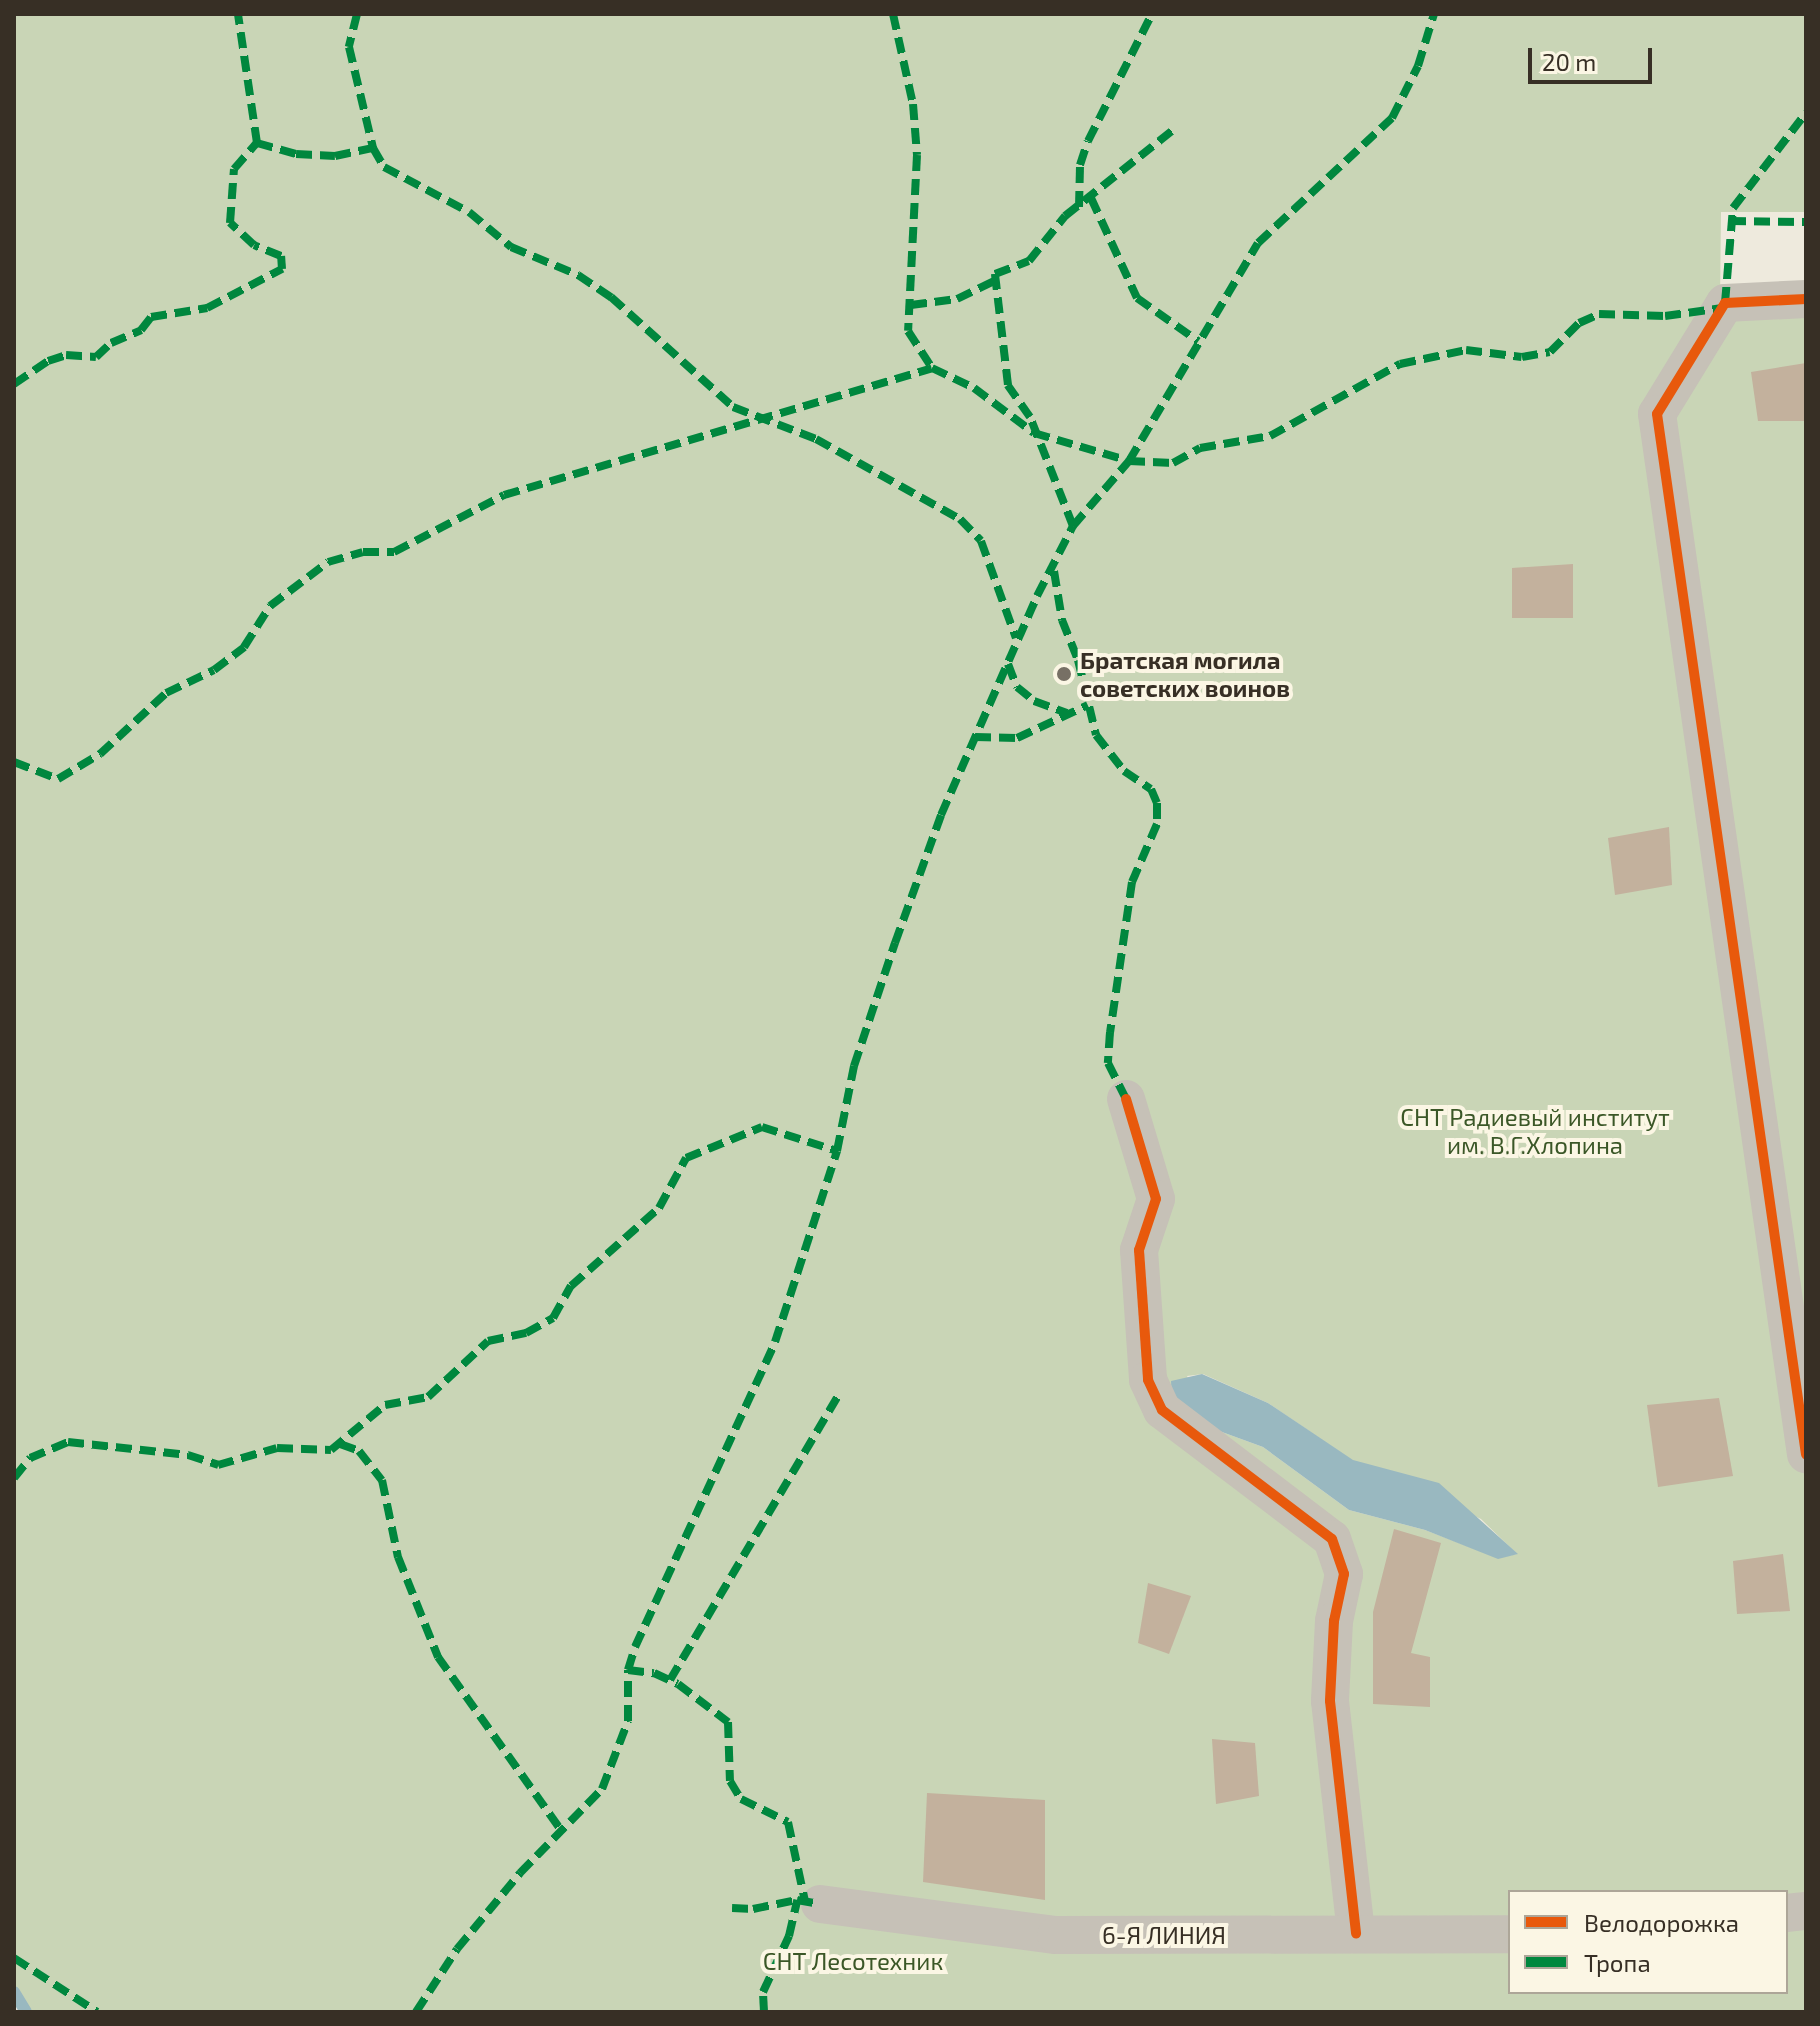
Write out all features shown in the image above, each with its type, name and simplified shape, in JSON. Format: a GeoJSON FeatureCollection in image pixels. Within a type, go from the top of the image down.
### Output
{"type":"FeatureCollection","features":[{"type":"Feature","properties":{"kind":"street"},"geometry":{"type":"LineString","coordinates":[[1806,299],[1725,303],[1657,414],[1806,1454]]}},
{"type":"Feature","properties":{"kind":"street"},"geometry":{"type":"LineString","coordinates":[[1126,1099],[1156,1199],[1139,1250],[1153,1390],[1162,1410],[1332,1539],[1344,1574],[1334,1621],[1330,1701],[1356,1934]]}},
{"type":"Feature","properties":{"kind":"street","name":"6-Я ЛИНИЯ"},"geometry":{"type":"LineString","coordinates":[[820,1904],[1056,1935],[1508,1934]]}},
{"type":"Feature","properties":{"kind":"green space"},"geometry":{"type":"Polygon","coordinates":[[[14,14],[1806,14],[1806,212],[1721,212],[1720,303],[1806,298],[1806,2012],[26,2012],[14,1992],[14,14]],[[1203,1374],[1187,1376],[1211,1428],[1263,1447],[1349,1510],[1425,1530],[1498,1558],[1517,1554],[1481,1519],[1353,1461],[1268,1403],[1203,1374]]]}},
{"type":"Feature","properties":{"kind":"water"},"geometry":{"type":"Polygon","coordinates":[[[1202,1374],[1268,1403],[1353,1460],[1439,1483],[1518,1554],[1498,1559],[1425,1530],[1349,1510],[1263,1447],[1211,1428],[1172,1398],[1171,1381],[1202,1374]]]}},
{"type":"Feature","properties":{"kind":"building"},"geometry":{"type":"Polygon","coordinates":[[[1806,363],[1806,421],[1758,421],[1751,372],[1806,363]]]}},
{"type":"Feature","properties":{"kind":"building"},"geometry":{"type":"Polygon","coordinates":[[[1573,564],[1573,618],[1512,618],[1512,568],[1573,564]]]}},
{"type":"Feature","properties":{"kind":"building"},"geometry":{"type":"Polygon","coordinates":[[[1669,827],[1672,885],[1615,895],[1608,838],[1669,827]]]}},
{"type":"Feature","properties":{"kind":"building"},"geometry":{"type":"Polygon","coordinates":[[[1719,1398],[1733,1476],[1658,1487],[1647,1405],[1719,1398]]]}},
{"type":"Feature","properties":{"kind":"building"},"geometry":{"type":"Polygon","coordinates":[[[1394,1529],[1441,1543],[1411,1653],[1430,1657],[1430,1707],[1373,1704],[1373,1612],[1394,1529]]]}},
{"type":"Feature","properties":{"kind":"building"},"geometry":{"type":"Polygon","coordinates":[[[1783,1554],[1790,1611],[1737,1614],[1733,1561],[1783,1554]]]}},
{"type":"Feature","properties":{"kind":"building"},"geometry":{"type":"Polygon","coordinates":[[[1148,1583],[1191,1596],[1169,1654],[1138,1643],[1148,1583]]]}},
{"type":"Feature","properties":{"kind":"building"},"geometry":{"type":"Polygon","coordinates":[[[1212,1739],[1255,1743],[1259,1796],[1216,1804],[1212,1739]]]}},
{"type":"Feature","properties":{"kind":"building"},"geometry":{"type":"Polygon","coordinates":[[[927,1793],[1045,1800],[1045,1900],[923,1882],[927,1793]]]}},
{"type":"Feature","properties":{"kind":"waterway"},"geometry":{"type":"LineString","coordinates":[[14,1992],[26,2012]]}},
{"type":"Feature","properties":{"kind":"marked path"},"geometry":{"type":"LineString","coordinates":[[14,384],[48,361],[66,355],[96,357],[111,343],[141,330],[151,317],[207,308],[282,269],[281,256],[254,245],[230,223],[234,169],[257,143],[238,14]]}},
{"type":"Feature","properties":{"kind":"marked path"},"geometry":{"type":"LineString","coordinates":[[357,14],[349,47],[373,148],[384,167],[469,212],[511,247],[578,275],[611,297],[733,407],[816,439],[960,519],[981,541],[1016,638]]}},
{"type":"Feature","properties":{"kind":"marked path"},"geometry":{"type":"LineString","coordinates":[[893,14],[913,104],[917,155],[908,331],[932,368]]}},
{"type":"Feature","properties":{"kind":"marked path"},"geometry":{"type":"LineString","coordinates":[[1079,207],[1080,165],[1088,141],[1152,14]]}},
{"type":"Feature","properties":{"kind":"marked path"},"geometry":{"type":"LineString","coordinates":[[416,2012],[457,1949],[520,1873],[602,1789],[628,1721],[628,1670],[635,1647],[775,1342],[837,1151],[854,1066],[895,943],[941,815],[1037,596],[1073,526],[1129,461],[1258,243],[1392,118],[1418,66],[1434,14]]}},
{"type":"Feature","properties":{"kind":"marked path"},"geometry":{"type":"LineString","coordinates":[[1725,303],[1733,208],[1806,113]]}},
{"type":"Feature","properties":{"kind":"marked path"},"geometry":{"type":"LineString","coordinates":[[1073,526],[1030,417],[1008,385],[995,274],[1029,261],[1065,216],[1177,127]]}},
{"type":"Feature","properties":{"kind":"marked path"},"geometry":{"type":"LineString","coordinates":[[257,143],[296,154],[335,156],[373,148]]}},
{"type":"Feature","properties":{"kind":"marked path"},"geometry":{"type":"LineString","coordinates":[[1091,198],[1137,298],[1198,341]]}},
{"type":"Feature","properties":{"kind":"marked path"},"geometry":{"type":"LineString","coordinates":[[1730,221],[1806,222]]}},
{"type":"Feature","properties":{"kind":"marked path"},"geometry":{"type":"LineString","coordinates":[[911,305],[957,299],[994,281]]}},
{"type":"Feature","properties":{"kind":"marked path"},"geometry":{"type":"LineString","coordinates":[[14,762],[58,779],[100,754],[166,693],[214,670],[244,647],[270,606],[328,562],[363,552],[394,552],[504,495],[932,368],[974,388],[1034,433],[1129,461],[1173,463],[1200,448],[1270,436],[1400,364],[1466,350],[1522,357],[1550,352],[1579,323],[1599,314],[1665,316],[1722,308]]}},
{"type":"Feature","properties":{"kind":"marked path"},"geometry":{"type":"LineString","coordinates":[[1054,571],[1062,620],[1078,660],[1096,735],[1124,771],[1151,789],[1157,803],[1157,824],[1132,882],[1110,1032],[1108,1063],[1126,1099]]}},
{"type":"Feature","properties":{"kind":"marked path"},"geometry":{"type":"LineString","coordinates":[[1008,664],[1017,687],[1034,701],[1067,713]]}},
{"type":"Feature","properties":{"kind":"marked path"},"geometry":{"type":"LineString","coordinates":[[975,737],[1017,738],[1088,705]]}},
{"type":"Feature","properties":{"kind":"marked path"},"geometry":{"type":"LineString","coordinates":[[14,1478],[30,1458],[68,1442],[188,1455],[218,1465],[277,1448],[331,1450],[385,1405],[428,1397],[488,1341],[526,1333],[553,1318],[571,1286],[659,1208],[686,1158],[762,1127],[837,1151]]}},
{"type":"Feature","properties":{"kind":"marked path"},"geometry":{"type":"LineString","coordinates":[[670,1680],[840,1393]]}},
{"type":"Feature","properties":{"kind":"marked path"},"geometry":{"type":"LineString","coordinates":[[340,1444],[359,1451],[382,1480],[398,1557],[438,1657],[563,1833]]}},
{"type":"Feature","properties":{"kind":"marked path"},"geometry":{"type":"LineString","coordinates":[[628,1670],[654,1673],[678,1684],[728,1722],[730,1781],[741,1799],[788,1822],[805,1901]]}},
{"type":"Feature","properties":{"kind":"marked path"},"geometry":{"type":"LineString","coordinates":[[732,1908],[753,1909],[797,1900]]}},
{"type":"Feature","properties":{"kind":"marked path"},"geometry":{"type":"LineString","coordinates":[[764,2012],[763,1992],[789,1936],[797,1900],[820,1904]]}},
{"type":"Feature","properties":{"kind":"marked path"},"geometry":{"type":"LineString","coordinates":[[14,1958],[97,2012]]}},
{"type":"Feature","properties":{"kind":"cycle path"},"geometry":{"type":"LineString","coordinates":[[1806,299],[1725,303],[1657,414],[1806,1454]]}},
{"type":"Feature","properties":{"kind":"cycle path"},"geometry":{"type":"LineString","coordinates":[[1126,1099],[1156,1199],[1139,1250],[1148,1380],[1162,1410],[1332,1539],[1344,1574],[1334,1621],[1330,1701],[1356,1934]]}},
{"type":"Feature","properties":{"kind":"place","name":"Братская могила советских воинов"},"geometry":{"type":"Point","coordinates":[1064,674]}},
{"type":"Feature","properties":{"kind":"park label","name":"СНТ Радиевый институт им. В.Г.Хлопина"},"geometry":{"type":"Point","coordinates":[1535,1131]}},
{"type":"Feature","properties":{"kind":"park label","name":"СНТ Лесотехник"},"geometry":{"type":"Point","coordinates":[853,1961]}}]}
